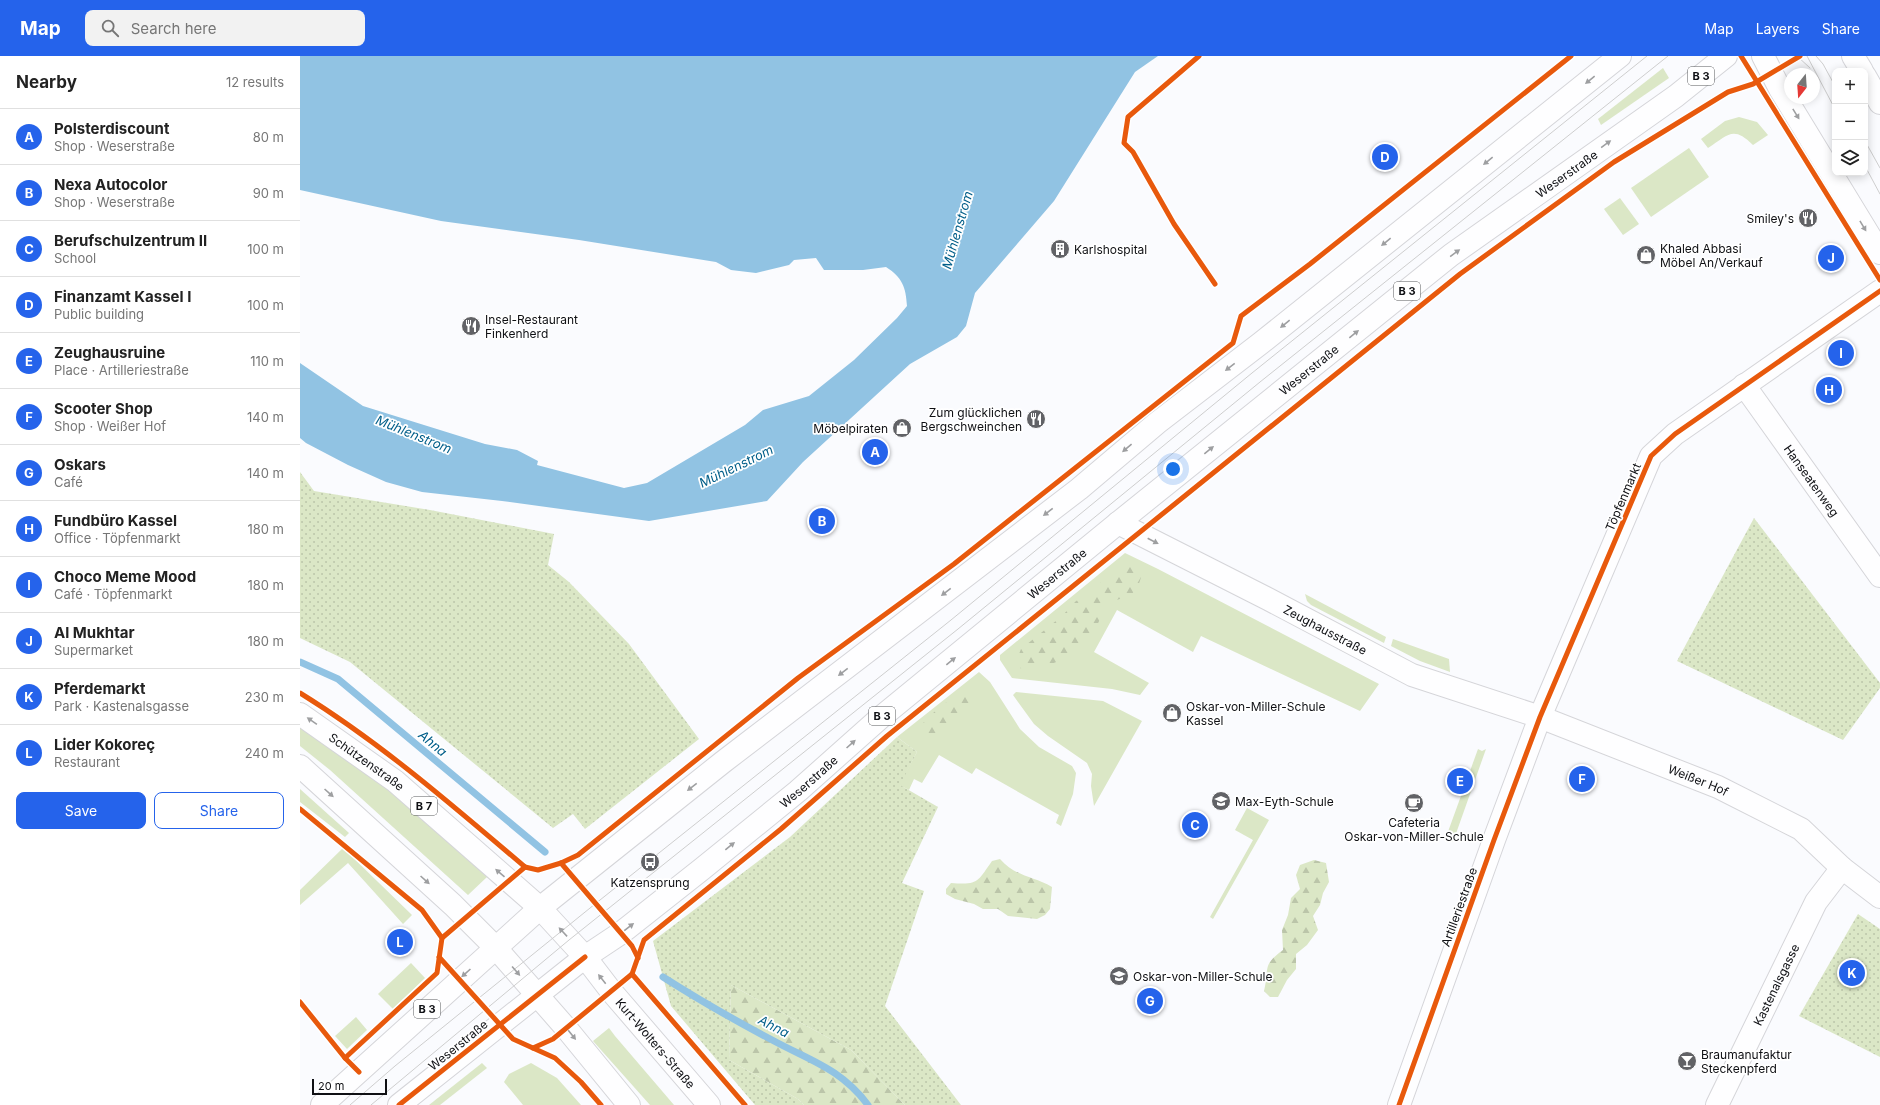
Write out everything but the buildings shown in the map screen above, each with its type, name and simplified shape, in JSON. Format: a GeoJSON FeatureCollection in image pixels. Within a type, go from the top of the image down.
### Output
{"type":"FeatureCollection","features":[{"type":"Feature","properties":{"kind":"main road","name":"B 3"},"geometry":{"type":"LineString","coordinates":[[322,1105],[495,947],[540,908],[723,762],[1079,489],[1157,423],[1267,338],[1620,56]]}},
{"type":"Feature","properties":{"kind":"main road","name":"Weserstraße"},"geometry":{"type":"LineString","coordinates":[[399,1105],[585,957],[627,928],[793,795],[880,718],[1118,523],[1451,255],[1676,96],[1726,56]]}},
{"type":"Feature","properties":{"kind":"main road"},"geometry":{"type":"LineString","coordinates":[[1763,56],[1780,89],[1880,253]]}},
{"type":"Feature","properties":{"kind":"main road"},"geometry":{"type":"LineString","coordinates":[[1853,56],[1860,68]]}},
{"type":"Feature","properties":{"kind":"main road"},"geometry":{"type":"LineString","coordinates":[[1868,81],[1880,103]]}},
{"type":"Feature","properties":{"kind":"main road","name":"Töpfenmarkt"},"geometry":{"type":"LineString","coordinates":[[1540,717],[1651,456],[1675,434],[1880,292]]}},
{"type":"Feature","properties":{"kind":"main road","name":"Hanseatenweg"},"geometry":{"type":"LineString","coordinates":[[1744,385],[1880,576]]}},
{"type":"Feature","properties":{"kind":"main road","name":"Zeughausstraße"},"geometry":{"type":"LineString","coordinates":[[1118,523],[1220,574],[1412,675],[1540,717]]}},
{"type":"Feature","properties":{"kind":"main road","name":"Schützenstraße"},"geometry":{"type":"LineString","coordinates":[[300,714],[395,781],[540,908]]}},
{"type":"Feature","properties":{"kind":"main road","name":"Weißer Hof"},"geometry":{"type":"LineString","coordinates":[[1540,717],[1725,791],[1801,829],[1842,868],[1879,894]]}},
{"type":"Feature","properties":{"kind":"main road","name":"Artilleriestraße"},"geometry":{"type":"LineString","coordinates":[[1399,1105],[1494,840],[1540,717]]}},
{"type":"Feature","properties":{"kind":"main road"},"geometry":{"type":"LineString","coordinates":[[300,766],[453,905],[495,947],[630,1105]]}},
{"type":"Feature","properties":{"kind":"main road","name":"Kastenalsgasse"},"geometry":{"type":"LineString","coordinates":[[1717,1105],[1729,1077],[1816,902],[1842,868]]}},
{"type":"Feature","properties":{"kind":"main road","name":"Kurt-Wolters-Straße"},"geometry":{"type":"LineString","coordinates":[[540,908],[585,957],[611,991],[709,1105]]}},
{"type":"Feature","properties":{"kind":"green space"},"geometry":{"type":"Polygon","coordinates":[[[1663,68],[1669,78],[1601,125],[1598,119],[1663,68]]]}},
{"type":"Feature","properties":{"kind":"green space"},"geometry":{"type":"Polygon","coordinates":[[[1739,117],[1757,122],[1768,135],[1753,145],[1740,135],[1730,134],[1708,148],[1701,139],[1725,121],[1739,117]]]}},
{"type":"Feature","properties":{"kind":"green space"},"geometry":{"type":"Polygon","coordinates":[[[1689,148],[1709,177],[1651,217],[1631,188],[1689,148]]]}},
{"type":"Feature","properties":{"kind":"green space"},"geometry":{"type":"Polygon","coordinates":[[[1620,198],[1639,224],[1623,235],[1604,209],[1620,198]]]}},
{"type":"Feature","properties":{"kind":"green space"},"geometry":{"type":"Polygon","coordinates":[[[300,472],[314,491],[430,510],[554,534],[548,565],[569,582],[629,644],[699,739],[585,829],[573,814],[553,828],[350,662],[300,638],[300,472]]]}},
{"type":"Feature","properties":{"kind":"green space"},"geometry":{"type":"Polygon","coordinates":[[[1754,518],[1880,683],[1880,688],[1843,740],[1677,661],[1754,518]]]}},
{"type":"Feature","properties":{"kind":"green space"},"geometry":{"type":"Polygon","coordinates":[[[1125,553],[1379,684],[1360,711],[1201,636],[1193,652],[1117,610],[1094,652],[1149,683],[1140,695],[1112,689],[1012,678],[1000,660],[1000,655],[1125,553]]]}},
{"type":"Feature","properties":{"kind":"green space"},"geometry":{"type":"Polygon","coordinates":[[[1132,564],[1142,573],[1137,588],[1130,595],[1107,604],[1088,642],[1074,653],[1057,662],[1030,669],[1021,669],[1017,659],[1021,649],[1062,616],[1076,601],[1093,593],[1103,579],[1113,572],[1132,564]]]}},
{"type":"Feature","properties":{"kind":"green space"},"geometry":{"type":"Polygon","coordinates":[[[1305,594],[1386,637],[1384,643],[1311,605],[1307,601],[1305,594]]]}},
{"type":"Feature","properties":{"kind":"green space"},"geometry":{"type":"Polygon","coordinates":[[[1393,639],[1449,659],[1450,672],[1420,661],[1391,646],[1393,639]]]}},
{"type":"Feature","properties":{"kind":"green space"},"geometry":{"type":"Polygon","coordinates":[[[979,672],[990,682],[1020,729],[1039,747],[1072,766],[1076,773],[1073,794],[1061,826],[1056,823],[1059,815],[976,768],[972,774],[939,755],[922,783],[914,779],[909,790],[899,785],[917,752],[897,737],[979,672]]]}},
{"type":"Feature","properties":{"kind":"green space"},"geometry":{"type":"Polygon","coordinates":[[[965,691],[974,695],[971,707],[934,737],[924,738],[918,730],[927,719],[939,708],[965,691]]]}},
{"type":"Feature","properties":{"kind":"green space"},"geometry":{"type":"Polygon","coordinates":[[[1016,692],[1103,701],[1142,721],[1094,806],[1091,786],[1092,774],[1087,763],[1048,736],[1034,724],[1013,695],[1016,692]]]}},
{"type":"Feature","properties":{"kind":"green space"},"geometry":{"type":"Polygon","coordinates":[[[300,726],[410,804],[487,877],[468,895],[330,770],[300,746],[300,726]]]}},
{"type":"Feature","properties":{"kind":"green space"},"geometry":{"type":"Polygon","coordinates":[[[897,737],[917,752],[900,785],[938,807],[902,883],[924,891],[885,1006],[961,1105],[905,1105],[851,1050],[731,985],[729,1060],[798,1099],[804,1105],[755,1105],[671,1006],[653,941],[790,837],[897,737]]]}},
{"type":"Feature","properties":{"kind":"green space"},"geometry":{"type":"Polygon","coordinates":[[[1478,749],[1482,751],[1486,749],[1453,842],[1445,840],[1478,749]]]}},
{"type":"Feature","properties":{"kind":"green space"},"geometry":{"type":"Polygon","coordinates":[[[300,789],[349,833],[345,837],[300,802],[300,789]]]}},
{"type":"Feature","properties":{"kind":"green space"},"geometry":{"type":"Polygon","coordinates":[[[1247,808],[1269,820],[1213,919],[1210,917],[1253,840],[1235,830],[1247,808]]]}},
{"type":"Feature","properties":{"kind":"green space"},"geometry":{"type":"Polygon","coordinates":[[[343,848],[412,915],[403,924],[348,863],[300,905],[300,890],[343,848]]]}},
{"type":"Feature","properties":{"kind":"green space"},"geometry":{"type":"Polygon","coordinates":[[[1000,859],[1018,873],[1052,887],[1050,909],[1045,915],[1037,919],[1008,916],[998,909],[983,909],[974,904],[955,899],[946,894],[946,889],[951,883],[967,883],[976,881],[980,878],[992,861],[1000,859]]]}},
{"type":"Feature","properties":{"kind":"green space"},"geometry":{"type":"Polygon","coordinates":[[[1314,860],[1326,863],[1329,882],[1323,893],[1320,905],[1313,916],[1318,930],[1307,945],[1296,954],[1296,969],[1287,980],[1278,997],[1270,997],[1264,991],[1268,968],[1269,964],[1276,955],[1283,950],[1282,930],[1288,915],[1291,898],[1300,889],[1296,875],[1300,865],[1314,860]]]}},
{"type":"Feature","properties":{"kind":"green space"},"geometry":{"type":"Polygon","coordinates":[[[1858,914],[1880,929],[1880,1057],[1799,1016],[1858,914]]]}},
{"type":"Feature","properties":{"kind":"green space"},"geometry":{"type":"Polygon","coordinates":[[[411,963],[425,978],[393,1009],[378,994],[411,963]]]}},
{"type":"Feature","properties":{"kind":"green space"},"geometry":{"type":"Polygon","coordinates":[[[731,985],[851,1050],[905,1105],[804,1105],[798,1099],[729,1060],[731,985]]]}},
{"type":"Feature","properties":{"kind":"green space"},"geometry":{"type":"Polygon","coordinates":[[[356,1017],[367,1030],[347,1049],[335,1036],[356,1017]]]}},
{"type":"Feature","properties":{"kind":"green space"},"geometry":{"type":"Polygon","coordinates":[[[609,1028],[674,1105],[650,1105],[593,1041],[609,1028]]]}},
{"type":"Feature","properties":{"kind":"green space"},"geometry":{"type":"Polygon","coordinates":[[[482,1063],[487,1068],[440,1105],[429,1105],[482,1063]]]}},
{"type":"Feature","properties":{"kind":"green space"},"geometry":{"type":"Polygon","coordinates":[[[531,1063],[557,1078],[581,1105],[523,1105],[504,1082],[509,1074],[531,1063]]]}},
{"type":"Feature","properties":{"kind":"water","name":"Mühlenstrom"},"geometry":{"type":"Polygon","coordinates":[[[300,56],[1158,56],[1135,72],[1054,201],[975,293],[966,326],[957,337],[910,364],[803,462],[767,501],[649,521],[502,501],[422,492],[386,482],[348,465],[306,443],[300,438],[300,363],[363,406],[485,444],[517,450],[538,461],[537,465],[624,488],[647,483],[745,425],[763,410],[809,396],[854,360],[897,318],[907,306],[906,293],[902,283],[896,275],[886,267],[863,270],[824,270],[816,258],[794,260],[789,265],[756,273],[731,270],[716,262],[579,240],[441,221],[300,190],[300,56]]]}},
{"type":"Feature","properties":{"kind":"waterway","name":"Ahna"},"geometry":{"type":"LineString","coordinates":[[300,662],[338,679],[545,852]]}},
{"type":"Feature","properties":{"kind":"waterway","name":"Ahna"},"geometry":{"type":"LineString","coordinates":[[663,977],[732,1018],[825,1067],[847,1083],[868,1105]]}},
{"type":"Feature","properties":{"kind":"tram line"},"geometry":{"type":"LineString","coordinates":[[350,1105],[395,1066],[595,904],[951,620],[1252,373],[1647,56]]}},
{"type":"Feature","properties":{"kind":"tram line"},"geometry":{"type":"LineString","coordinates":[[371,1105],[569,940],[958,629],[1260,382],[1668,56]]}},
{"type":"Feature","properties":{"kind":"tram line"},"geometry":{"type":"LineString","coordinates":[[1797,56],[1810,68]]}},
{"type":"Feature","properties":{"kind":"tram line"},"geometry":{"type":"LineString","coordinates":[[1807,56],[1832,104]]}},
{"type":"Feature","properties":{"kind":"tram line"},"geometry":{"type":"LineString","coordinates":[[1816,56],[1823,64],[1832,80]]}},
{"type":"Feature","properties":{"kind":"tram line"},"geometry":{"type":"LineString","coordinates":[[1868,146],[1880,168]]}},
{"type":"Feature","properties":{"kind":"tram line"},"geometry":{"type":"LineString","coordinates":[[1868,172],[1880,194]]}},
{"type":"Feature","properties":{"kind":"cycle path"},"geometry":{"type":"LineString","coordinates":[[1199,56],[1128,117],[1124,143],[1133,152],[1174,224],[1215,284]]}},
{"type":"Feature","properties":{"kind":"cycle path"},"geometry":{"type":"LineString","coordinates":[[300,693],[330,712],[388,754],[525,867],[538,870],[561,863],[578,855],[798,678],[954,564],[1233,343],[1241,316],[1310,264],[1571,56]]}},
{"type":"Feature","properties":{"kind":"cycle path"},"geometry":{"type":"LineString","coordinates":[[1741,56],[1880,280]]}},
{"type":"Feature","properties":{"kind":"cycle path"},"geometry":{"type":"LineString","coordinates":[[533,1048],[553,1039],[632,974],[644,940],[781,829],[887,736],[1460,274],[1614,162],[1728,92],[1753,84],[1800,56]]}},
{"type":"Feature","properties":{"kind":"cycle path"},"geometry":{"type":"LineString","coordinates":[[1399,1105],[1494,840],[1540,717],[1651,456],[1675,434],[1880,291]]}},
{"type":"Feature","properties":{"kind":"cycle path"},"geometry":{"type":"LineString","coordinates":[[300,809],[422,910],[442,938]]}},
{"type":"Feature","properties":{"kind":"cycle path"},"geometry":{"type":"LineString","coordinates":[[561,863],[632,946],[638,958]]}},
{"type":"Feature","properties":{"kind":"cycle path"},"geometry":{"type":"LineString","coordinates":[[345,1058],[437,973],[442,938],[525,867]]}},
{"type":"Feature","properties":{"kind":"cycle path"},"geometry":{"type":"LineString","coordinates":[[439,957],[513,1039],[555,1058],[581,1082],[601,1105]]}},
{"type":"Feature","properties":{"kind":"cycle path"},"geometry":{"type":"LineString","coordinates":[[399,1105],[585,957]]}},
{"type":"Feature","properties":{"kind":"cycle path"},"geometry":{"type":"LineString","coordinates":[[632,974],[745,1105]]}},
{"type":"Feature","properties":{"kind":"cycle path"},"geometry":{"type":"LineString","coordinates":[[300,1002],[345,1058],[359,1072]]}},
{"type":"Feature","properties":{"kind":"place","name":"Finanzamt Kassel I"},"geometry":{"type":"Point","coordinates":[1385,157]}},
{"type":"Feature","properties":{"kind":"place","name":"Smiley's"},"geometry":{"type":"Point","coordinates":[1808,218]}},
{"type":"Feature","properties":{"kind":"place","name":"Karlshospital"},"geometry":{"type":"Point","coordinates":[1060,249]}},
{"type":"Feature","properties":{"kind":"place","name":"Khaled Abbasi Möbel An/Verkauf"},"geometry":{"type":"Point","coordinates":[1646,255]}},
{"type":"Feature","properties":{"kind":"place","name":"Al Mukhtar"},"geometry":{"type":"Point","coordinates":[1831,258]}},
{"type":"Feature","properties":{"kind":"place","name":"Insel-Restaurant Finkenherd"},"geometry":{"type":"Point","coordinates":[471,326]}},
{"type":"Feature","properties":{"kind":"place","name":"Choco Meme Mood"},"geometry":{"type":"Point","coordinates":[1841,353]}},
{"type":"Feature","properties":{"kind":"place","name":"Fundbüro Kassel"},"geometry":{"type":"Point","coordinates":[1829,390]}},
{"type":"Feature","properties":{"kind":"place","name":"Zum glücklichen Bergschweinchen"},"geometry":{"type":"Point","coordinates":[1036,419]}},
{"type":"Feature","properties":{"kind":"place","name":"Möbelpiraten"},"geometry":{"type":"Point","coordinates":[902,428]}},
{"type":"Feature","properties":{"kind":"place","name":"Polsterdiscount"},"geometry":{"type":"Point","coordinates":[875,452]}},
{"type":"Feature","properties":{"kind":"place","name":"Nexa Autocolor"},"geometry":{"type":"Point","coordinates":[822,521]}},
{"type":"Feature","properties":{"kind":"place","name":"Oskar-von-Miller-Schule Kassel"},"geometry":{"type":"Point","coordinates":[1172,713]}},
{"type":"Feature","properties":{"kind":"place","name":"Scooter Shop"},"geometry":{"type":"Point","coordinates":[1582,779]}},
{"type":"Feature","properties":{"kind":"place","name":"Zeughausruine"},"geometry":{"type":"Point","coordinates":[1460,781]}},
{"type":"Feature","properties":{"kind":"place","name":"Max-Eyth-Schule"},"geometry":{"type":"Point","coordinates":[1221,801]}},
{"type":"Feature","properties":{"kind":"place","name":"Cafeteria Oskar-von-Miller-Schule"},"geometry":{"type":"Point","coordinates":[1414,803]}},
{"type":"Feature","properties":{"kind":"place","name":"Berufschulzentrum II"},"geometry":{"type":"Point","coordinates":[1195,825]}},
{"type":"Feature","properties":{"kind":"place","name":"Katzensprung"},"geometry":{"type":"Point","coordinates":[650,862]}},
{"type":"Feature","properties":{"kind":"place","name":"Lider Kokoreç"},"geometry":{"type":"Point","coordinates":[400,942]}},
{"type":"Feature","properties":{"kind":"place","name":"Pferdemarkt"},"geometry":{"type":"Point","coordinates":[1852,973]}},
{"type":"Feature","properties":{"kind":"place","name":"Oskar-von-Miller-Schule"},"geometry":{"type":"Point","coordinates":[1119,976]}},
{"type":"Feature","properties":{"kind":"place","name":"Oskars"},"geometry":{"type":"Point","coordinates":[1150,1001]}},
{"type":"Feature","properties":{"kind":"place","name":"Braumanufaktur Steckenpferd"},"geometry":{"type":"Point","coordinates":[1687,1061]}}]}
